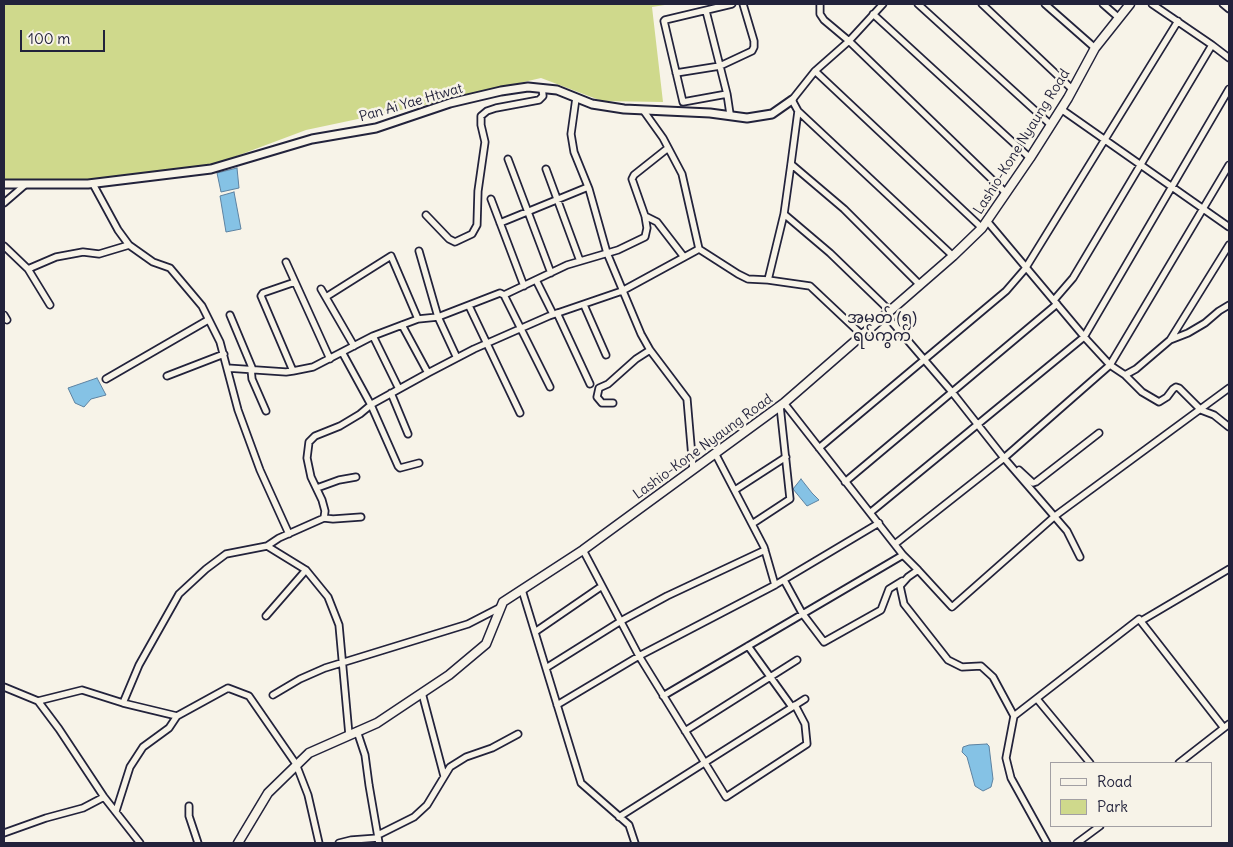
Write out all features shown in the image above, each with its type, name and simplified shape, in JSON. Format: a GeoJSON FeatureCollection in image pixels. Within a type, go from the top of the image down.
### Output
{"type":"FeatureCollection","features":[{"type":"Feature","properties":{"kind":"main road","name":"Lashio-Kone Nyaung Road"},"geometry":{"type":"LineString","coordinates":[[238,843],[268,793],[308,753],[377,723],[449,675],[486,644],[502,602],[583,550],[782,404],[953,256],[987,221],[1061,109],[1095,48],[1130,4]]}},
{"type":"Feature","properties":{"kind":"street"},"geometry":{"type":"LineString","coordinates":[[727,94],[683,102],[664,21],[732,4]]}},
{"type":"Feature","properties":{"kind":"street"},"geometry":{"type":"LineString","coordinates":[[676,73],[720,66],[748,54],[754,47],[743,4]]}},
{"type":"Feature","properties":{"kind":"street"},"geometry":{"type":"LineString","coordinates":[[820,4],[820,14],[824,20],[849,40],[1006,192]]}},
{"type":"Feature","properties":{"kind":"street"},"geometry":{"type":"LineString","coordinates":[[883,4],[849,40],[815,71],[792,100],[798,111],[953,256]]}},
{"type":"Feature","properties":{"kind":"street"},"geometry":{"type":"LineString","coordinates":[[918,4],[1051,125]]}},
{"type":"Feature","properties":{"kind":"street"},"geometry":{"type":"LineString","coordinates":[[982,4],[1072,90]]}},
{"type":"Feature","properties":{"kind":"street"},"geometry":{"type":"LineString","coordinates":[[1045,4],[1095,48]]}},
{"type":"Feature","properties":{"kind":"street"},"geometry":{"type":"LineString","coordinates":[[1103,4],[1119,18]]}},
{"type":"Feature","properties":{"kind":"street"},"geometry":{"type":"LineString","coordinates":[[1152,4],[1229,58]]}},
{"type":"Feature","properties":{"kind":"street"},"geometry":{"type":"LineString","coordinates":[[1223,4],[1229,9]]}},
{"type":"Feature","properties":{"kind":"street"},"geometry":{"type":"LineString","coordinates":[[706,11],[727,94],[730,114]]}},
{"type":"Feature","properties":{"kind":"street"},"geometry":{"type":"LineString","coordinates":[[873,14],[1030,158]]}},
{"type":"Feature","properties":{"kind":"street"},"geometry":{"type":"LineString","coordinates":[[819,448],[1006,291],[1026,269],[1178,21]]}},
{"type":"Feature","properties":{"kind":"street"},"geometry":{"type":"LineString","coordinates":[[845,482],[1056,302],[1073,278],[1104,223],[1142,165],[1212,45]]}},
{"type":"Feature","properties":{"kind":"street"},"geometry":{"type":"LineString","coordinates":[[815,71],[982,228]]}},
{"type":"Feature","properties":{"kind":"street","name":"Pan Ai Yae Htwat"},"geometry":{"type":"LineString","coordinates":[[4,184],[93,184],[211,169],[312,140],[376,128],[450,103],[528,87],[557,90],[592,104],[643,110],[730,114],[747,118],[772,114],[792,100]]}},
{"type":"Feature","properties":{"kind":"street"},"geometry":{"type":"LineString","coordinates":[[426,215],[454,242],[472,234],[477,225],[478,191],[485,142],[481,126],[481,116],[487,111],[496,108],[539,100],[543,96],[542,88]]}},
{"type":"Feature","properties":{"kind":"street"},"geometry":{"type":"LineString","coordinates":[[871,512],[1084,337],[1229,89]]}},
{"type":"Feature","properties":{"kind":"street"},"geometry":{"type":"LineString","coordinates":[[576,98],[570,134],[574,152],[588,187],[607,253],[622,292],[650,350],[687,399],[693,469]]}},
{"type":"Feature","properties":{"kind":"street"},"geometry":{"type":"LineString","coordinates":[[1061,109],[1229,227]]}},
{"type":"Feature","properties":{"kind":"street"},"geometry":{"type":"LineString","coordinates":[[643,110],[663,138],[682,174],[699,249],[748,279],[810,286],[862,335]]}},
{"type":"Feature","properties":{"kind":"street"},"geometry":{"type":"LineString","coordinates":[[768,280],[784,214],[798,111]]}},
{"type":"Feature","properties":{"kind":"street"},"geometry":{"type":"LineString","coordinates":[[227,368],[286,372],[313,367],[373,336],[402,324],[418,319],[438,317],[500,293],[504,295],[567,265],[626,247],[645,237],[647,228],[645,216],[632,179],[634,174],[668,148]]}},
{"type":"Feature","properties":{"kind":"street"},"geometry":{"type":"LineString","coordinates":[[508,159],[551,273]]}},
{"type":"Feature","properties":{"kind":"street"},"geometry":{"type":"LineString","coordinates":[[791,164],[844,209],[920,285]]}},
{"type":"Feature","properties":{"kind":"street"},"geometry":{"type":"LineString","coordinates":[[895,544],[1004,458],[1110,365],[1229,165]]}},
{"type":"Feature","properties":{"kind":"street"},"geometry":{"type":"LineString","coordinates":[[546,169],[580,261]]}},
{"type":"Feature","properties":{"kind":"street"},"geometry":{"type":"LineString","coordinates":[[4,203],[26,184]]}},
{"type":"Feature","properties":{"kind":"street"},"geometry":{"type":"LineString","coordinates":[[93,184],[118,230],[129,245],[153,262],[170,268],[202,306],[220,342],[238,410],[260,470],[289,534]]}},
{"type":"Feature","properties":{"kind":"street"},"geometry":{"type":"LineString","coordinates":[[500,223],[588,187]]}},
{"type":"Feature","properties":{"kind":"street"},"geometry":{"type":"LineString","coordinates":[[491,199],[524,286]]}},
{"type":"Feature","properties":{"kind":"street"},"geometry":{"type":"LineString","coordinates":[[784,214],[830,253],[888,312],[924,360],[1004,458],[1067,531],[1080,557]]}},
{"type":"Feature","properties":{"kind":"street"},"geometry":{"type":"LineString","coordinates":[[645,216],[657,222],[684,257]]}},
{"type":"Feature","properties":{"kind":"street"},"geometry":{"type":"LineString","coordinates":[[987,221],[1084,337],[1110,365],[1125,374],[1142,392],[1159,402],[1167,397],[1173,389],[1179,388],[1201,410],[1214,415],[1229,427]]}},
{"type":"Feature","properties":{"kind":"street"},"geometry":{"type":"LineString","coordinates":[[28,269],[56,257],[79,253],[99,254],[129,245]]}},
{"type":"Feature","properties":{"kind":"street"},"geometry":{"type":"LineString","coordinates":[[1125,374],[1136,369],[1170,340],[1229,245]]}},
{"type":"Feature","properties":{"kind":"street"},"geometry":{"type":"LineString","coordinates":[[4,246],[28,269],[50,305]]}},
{"type":"Feature","properties":{"kind":"street"},"geometry":{"type":"LineString","coordinates":[[324,518],[325,510],[311,477],[307,458],[309,442],[315,436],[340,426],[391,393],[457,358],[555,314],[622,292],[699,249]]}},
{"type":"Feature","properties":{"kind":"street"},"geometry":{"type":"LineString","coordinates":[[419,251],[438,317],[457,358]]}},
{"type":"Feature","properties":{"kind":"street"},"geometry":{"type":"LineString","coordinates":[[326,297],[391,256],[418,319]]}},
{"type":"Feature","properties":{"kind":"street"},"geometry":{"type":"LineString","coordinates":[[286,262],[330,359]]}},
{"type":"Feature","properties":{"kind":"street"},"geometry":{"type":"LineString","coordinates":[[536,280],[590,384]]}},
{"type":"Feature","properties":{"kind":"street"},"geometry":{"type":"LineString","coordinates":[[293,371],[261,296],[263,293],[295,282]]}},
{"type":"Feature","properties":{"kind":"street"},"geometry":{"type":"LineString","coordinates":[[321,289],[354,346]]}},
{"type":"Feature","properties":{"kind":"street"},"geometry":{"type":"LineString","coordinates":[[504,295],[550,387]]}},
{"type":"Feature","properties":{"kind":"street"},"geometry":{"type":"LineString","coordinates":[[584,305],[606,355]]}},
{"type":"Feature","properties":{"kind":"street"},"geometry":{"type":"LineString","coordinates":[[469,306],[520,414]]}},
{"type":"Feature","properties":{"kind":"street"},"geometry":{"type":"LineString","coordinates":[[1170,340],[1188,333],[1229,306]]}},
{"type":"Feature","properties":{"kind":"street"},"geometry":{"type":"LineString","coordinates":[[230,315],[252,369],[252,379],[266,411]]}},
{"type":"Feature","properties":{"kind":"street"},"geometry":{"type":"LineString","coordinates":[[106,379],[208,320]]}},
{"type":"Feature","properties":{"kind":"street"},"geometry":{"type":"LineString","coordinates":[[402,324],[428,373]]}},
{"type":"Feature","properties":{"kind":"street"},"geometry":{"type":"LineString","coordinates":[[373,336],[399,389]]}},
{"type":"Feature","properties":{"kind":"street"},"geometry":{"type":"LineString","coordinates":[[613,403],[602,402],[597,397],[600,388],[608,384],[636,359],[650,350]]}},
{"type":"Feature","properties":{"kind":"street"},"geometry":{"type":"LineString","coordinates":[[342,352],[371,405],[400,468],[420,463]]}},
{"type":"Feature","properties":{"kind":"street"},"geometry":{"type":"LineString","coordinates":[[167,376],[224,354]]}},
{"type":"Feature","properties":{"kind":"street"},"geometry":{"type":"LineString","coordinates":[[782,404],[904,555],[952,608],[1055,516],[1229,388]]}},
{"type":"Feature","properties":{"kind":"street"},"geometry":{"type":"LineString","coordinates":[[391,393],[408,434]]}},
{"type":"Feature","properties":{"kind":"street"},"geometry":{"type":"LineString","coordinates":[[752,524],[790,499],[782,404]]}},
{"type":"Feature","properties":{"kind":"street"},"geometry":{"type":"LineString","coordinates":[[1004,458],[1014,464],[1033,483],[1099,433]]}},
{"type":"Feature","properties":{"kind":"street"},"geometry":{"type":"LineString","coordinates":[[715,453],[765,550],[775,585]]}},
{"type":"Feature","properties":{"kind":"street"},"geometry":{"type":"LineString","coordinates":[[735,490],[786,457]]}},
{"type":"Feature","properties":{"kind":"street"},"geometry":{"type":"LineString","coordinates":[[317,488],[339,480],[356,477]]}},
{"type":"Feature","properties":{"kind":"street"},"geometry":{"type":"LineString","coordinates":[[123,703],[140,665],[179,594],[206,569],[226,554],[267,546],[324,518],[361,516]]}},
{"type":"Feature","properties":{"kind":"street"},"geometry":{"type":"LineString","coordinates":[[557,705],[639,656],[784,580],[879,523]]}},
{"type":"Feature","properties":{"kind":"street"},"geometry":{"type":"LineString","coordinates":[[267,546],[306,570],[328,598],[340,625],[349,735]]}},
{"type":"Feature","properties":{"kind":"street"},"geometry":{"type":"LineString","coordinates":[[583,550],[639,656],[726,797],[807,744],[805,724],[794,706],[748,646]]}},
{"type":"Feature","properties":{"kind":"street"},"geometry":{"type":"LineString","coordinates":[[546,668],[621,621],[667,596],[765,550]]}},
{"type":"Feature","properties":{"kind":"street"},"geometry":{"type":"LineString","coordinates":[[663,696],[904,555]]}},
{"type":"Feature","properties":{"kind":"street"},"geometry":{"type":"LineString","coordinates":[[1014,716],[1139,619],[1141,621],[1229,569]]}},
{"type":"Feature","properties":{"kind":"street"},"geometry":{"type":"LineString","coordinates":[[266,616],[306,570]]}},
{"type":"Feature","properties":{"kind":"street"},"geometry":{"type":"LineString","coordinates":[[918,570],[900,586],[904,604],[948,660],[962,667],[981,666],[993,677],[1014,716],[1006,758],[1011,778],[1047,843]]}},
{"type":"Feature","properties":{"kind":"street"},"geometry":{"type":"LineString","coordinates":[[784,580],[802,613],[824,642],[881,610],[889,589],[908,578]]}},
{"type":"Feature","properties":{"kind":"street"},"geometry":{"type":"LineString","coordinates":[[535,632],[602,586]]}},
{"type":"Feature","properties":{"kind":"street"},"geometry":{"type":"LineString","coordinates":[[522,590],[581,783],[629,825],[635,843]]}},
{"type":"Feature","properties":{"kind":"street"},"geometry":{"type":"LineString","coordinates":[[273,695],[300,679],[325,668],[468,624],[501,607]]}},
{"type":"Feature","properties":{"kind":"street"},"geometry":{"type":"LineString","coordinates":[[1141,621],[1227,726],[1180,762]]}},
{"type":"Feature","properties":{"kind":"street"},"geometry":{"type":"LineString","coordinates":[[685,731],[798,660]]}},
{"type":"Feature","properties":{"kind":"street"},"geometry":{"type":"LineString","coordinates":[[4,687],[38,701],[104,797],[140,843]]}},
{"type":"Feature","properties":{"kind":"street"},"geometry":{"type":"LineString","coordinates":[[116,811],[130,767],[143,747],[169,728],[177,716],[228,688],[249,696],[296,764],[308,795],[319,843]]}},
{"type":"Feature","properties":{"kind":"street"},"geometry":{"type":"LineString","coordinates":[[38,701],[82,690],[123,703],[177,716]]}},
{"type":"Feature","properties":{"kind":"street"},"geometry":{"type":"LineString","coordinates":[[422,693],[444,776]]}},
{"type":"Feature","properties":{"kind":"street"},"geometry":{"type":"LineString","coordinates":[[620,817],[805,699]]}},
{"type":"Feature","properties":{"kind":"street"},"geometry":{"type":"LineString","coordinates":[[1037,699],[1089,762]]}},
{"type":"Feature","properties":{"kind":"street"},"geometry":{"type":"LineString","coordinates":[[357,731],[365,755],[378,839]]}},
{"type":"Feature","properties":{"kind":"street"},"geometry":{"type":"LineString","coordinates":[[339,843],[351,840],[378,839],[414,816],[427,804],[450,767],[466,757],[492,748],[518,734]]}},
{"type":"Feature","properties":{"kind":"street"},"geometry":{"type":"LineString","coordinates":[[4,832],[83,808],[104,797]]}},
{"type":"Feature","properties":{"kind":"street"},"geometry":{"type":"LineString","coordinates":[[189,806],[189,816],[198,843]]}},
{"type":"Feature","properties":{"kind":"street"},"geometry":{"type":"LineString","coordinates":[[1077,843],[1099,827]]}},
{"type":"Feature","properties":{"kind":"green space"},"geometry":{"type":"Polygon","coordinates":[[[4,4],[671,4],[652,7],[663,102],[602,101],[541,78],[306,130],[210,166],[94,181],[4,180],[4,4]]]}},
{"type":"Feature","properties":{"kind":"water"},"geometry":{"type":"Polygon","coordinates":[[[237,168],[239,188],[221,192],[217,173],[237,168]]]}},
{"type":"Feature","properties":{"kind":"water"},"geometry":{"type":"Polygon","coordinates":[[[234,192],[241,229],[226,232],[220,196],[234,192]]]}},
{"type":"Feature","properties":{"kind":"water"},"geometry":{"type":"Polygon","coordinates":[[[97,378],[106,395],[91,399],[84,407],[75,403],[68,388],[97,378]]]}},
{"type":"Feature","properties":{"kind":"water"},"geometry":{"type":"Polygon","coordinates":[[[801,479],[819,500],[807,506],[793,489],[801,479]]]}},
{"type":"Feature","properties":{"kind":"water"},"geometry":{"type":"Polygon","coordinates":[[[987,744],[989,746],[993,779],[991,787],[983,791],[975,786],[967,757],[962,752],[963,747],[969,745],[987,744]]]}},
{"type":"Feature","properties":{"kind":"district","name":"အမှတ် (၅) ရပ်ကွက်"},"geometry":{"type":"Point","coordinates":[882,327]}}]}
